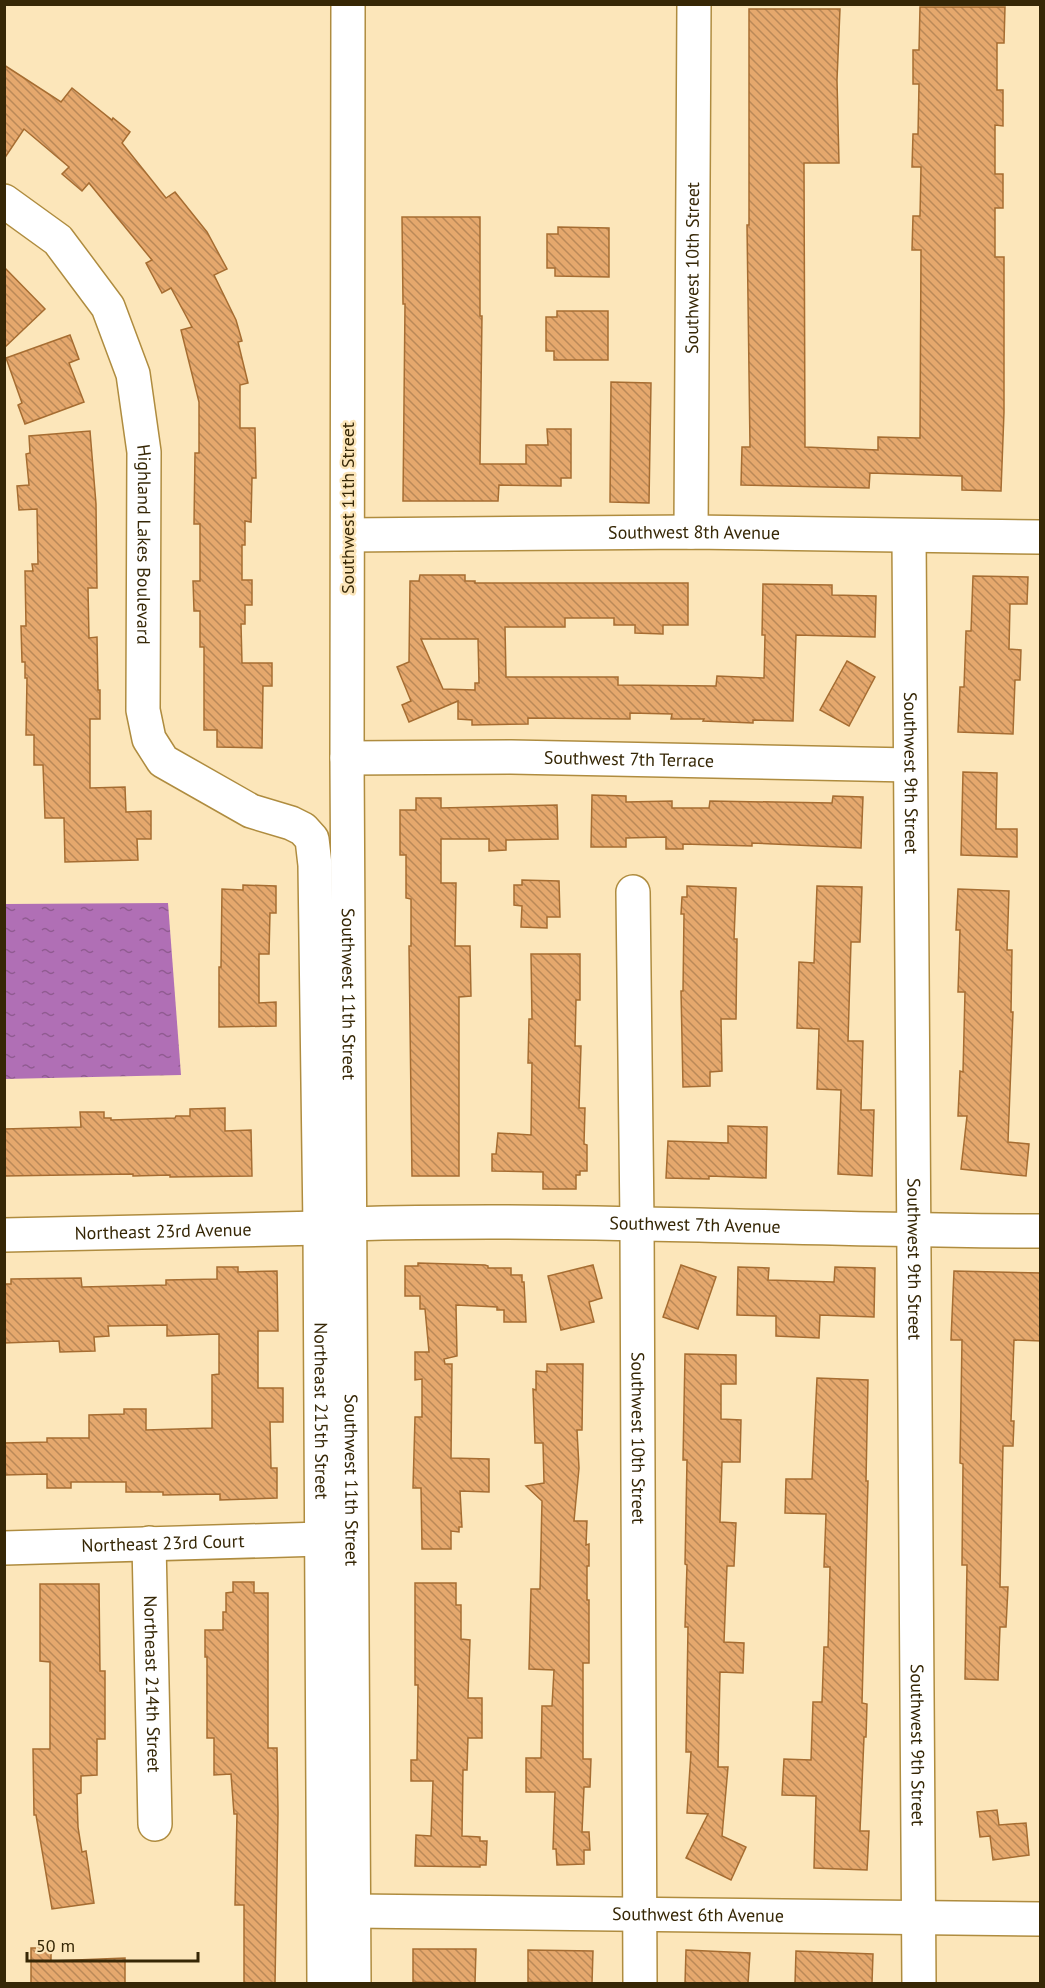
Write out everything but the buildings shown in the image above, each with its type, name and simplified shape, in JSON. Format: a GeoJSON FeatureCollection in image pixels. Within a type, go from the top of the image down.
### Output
{"type":"FeatureCollection","features":[{"type":"Feature","properties":{"kind":"street","name":"Southwest 11th Street"},"geometry":{"type":"LineString","coordinates":[[348,4],[347,758],[335,1226],[354,1911],[354,1983]]}},
{"type":"Feature","properties":{"kind":"street","name":"Southwest 10th Street"},"geometry":{"type":"LineString","coordinates":[[691,532],[694,4]]}},
{"type":"Feature","properties":{"kind":"street","name":"Highland Lakes Boulevard"},"geometry":{"type":"LineString","coordinates":[[4,201],[58,240],[108,307],[133,374],[144,452],[142,710],[149,739],[163,761],[251,811],[303,829],[312,839]]}},
{"type":"Feature","properties":{"kind":"street","name":"Southwest 8th Avenue"},"geometry":{"type":"LineString","coordinates":[[348,535],[691,532],[1041,537]]}},
{"type":"Feature","properties":{"kind":"street","name":"Southwest 9th Street"},"geometry":{"type":"LineString","coordinates":[[909,536],[919,1983]]}},
{"type":"Feature","properties":{"kind":"street","name":"Southwest 7th Terrace"},"geometry":{"type":"LineString","coordinates":[[347,758],[512,757],[910,765]]}},
{"type":"Feature","properties":{"kind":"street","name":"Northeast 215th Street"},"geometry":{"type":"LineString","coordinates":[[312,839],[335,1226],[322,1539],[324,1983]]}},
{"type":"Feature","properties":{"kind":"street","name":"Southwest 10th Street"},"geometry":{"type":"LineString","coordinates":[[633,892],[637,1222],[640,1983]]}},
{"type":"Feature","properties":{"kind":"street","name":"Southwest 7th Avenue"},"geometry":{"type":"LineString","coordinates":[[335,1226],[637,1222],[913,1231],[1041,1232]]}},
{"type":"Feature","properties":{"kind":"street","name":"Northeast 23rd Avenue"},"geometry":{"type":"LineString","coordinates":[[4,1235],[335,1226]]}},
{"type":"Feature","properties":{"kind":"street","name":"Northeast 23rd Court"},"geometry":{"type":"LineString","coordinates":[[4,1548],[322,1539]]}},
{"type":"Feature","properties":{"kind":"street","name":"Northeast 214th Street"},"geometry":{"type":"LineString","coordinates":[[149,1543],[155,1824]]}},
{"type":"Feature","properties":{"kind":"street","name":"Southwest 6th Avenue"},"geometry":{"type":"LineString","coordinates":[[354,1911],[1041,1918]]}},
{"type":"Feature","properties":{"kind":"water"},"geometry":{"type":"Polygon","coordinates":[[[168,903],[181,1075],[5,1079],[5,904],[168,903]]]}}]}
